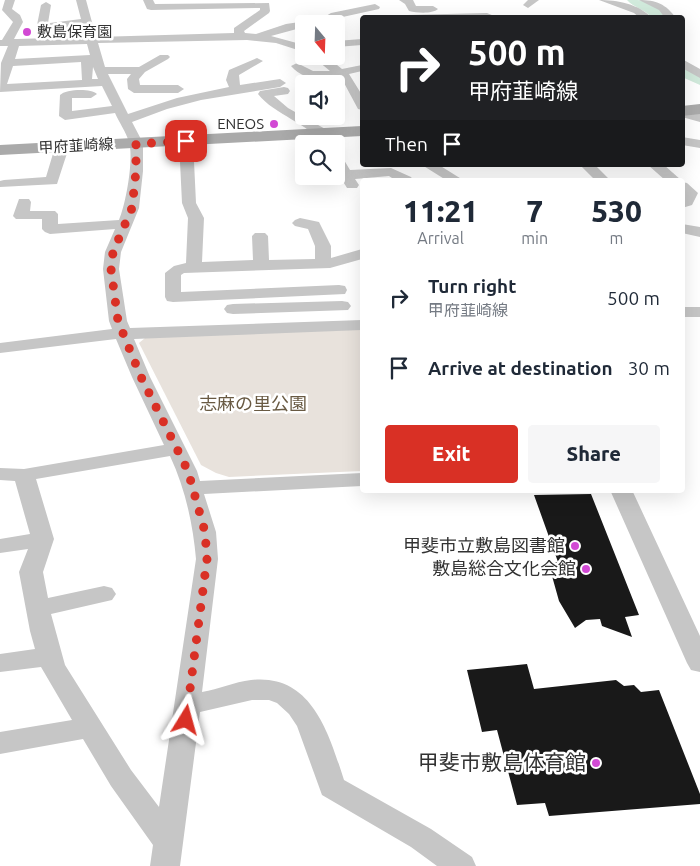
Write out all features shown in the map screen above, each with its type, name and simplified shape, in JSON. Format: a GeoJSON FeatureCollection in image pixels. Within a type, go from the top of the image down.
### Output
{"type":"FeatureCollection","features":[{"type":"Feature","properties":{"kind":"main road"},"geometry":{"type":"LineString","coordinates":[[685,111],[700,108]]}},
{"type":"Feature","properties":{"kind":"main road","name":"甲府韮崎線"},"geometry":{"type":"LineString","coordinates":[[336,135],[360,129]]}},
{"type":"Feature","properties":{"kind":"main road","name":"甲府韮崎線"},"geometry":{"type":"LineString","coordinates":[[0,150],[186,141],[295,139]]}},
{"type":"Feature","properties":{"kind":"street"},"geometry":{"type":"LineString","coordinates":[[10,0],[7,10],[16,17],[18,22],[7,43],[7,63],[0,88],[105,90],[169,103],[276,80],[286,91],[264,94],[284,111],[320,135]]}},
{"type":"Feature","properties":{"kind":"street"},"geometry":{"type":"LineString","coordinates":[[81,0],[105,90]]}},
{"type":"Feature","properties":{"kind":"street"},"geometry":{"type":"LineString","coordinates":[[148,0],[150,7],[196,3],[265,2],[265,11],[238,30],[241,37]]}},
{"type":"Feature","properties":{"kind":"street"},"geometry":{"type":"LineString","coordinates":[[259,37],[273,30],[301,24],[335,21],[331,16],[375,7],[361,0]]}},
{"type":"Feature","properties":{"kind":"street"},"geometry":{"type":"LineString","coordinates":[[404,0],[410,2],[410,14],[456,10],[483,15]]}},
{"type":"Feature","properties":{"kind":"street"},"geometry":{"type":"LineString","coordinates":[[604,0],[638,11],[643,15]]}},
{"type":"Feature","properties":{"kind":"street"},"geometry":{"type":"LineString","coordinates":[[644,0],[663,8],[668,15]]}},
{"type":"Feature","properties":{"kind":"street"},"geometry":{"type":"LineString","coordinates":[[46,5],[42,25],[88,31],[259,37],[295,45]]}},
{"type":"Feature","properties":{"kind":"street"},"geometry":{"type":"LineString","coordinates":[[7,43],[88,31]]}},
{"type":"Feature","properties":{"kind":"street"},"geometry":{"type":"LineString","coordinates":[[345,43],[360,42]]}},
{"type":"Feature","properties":{"kind":"street"},"geometry":{"type":"LineString","coordinates":[[105,90],[164,57]]}},
{"type":"Feature","properties":{"kind":"street"},"geometry":{"type":"LineString","coordinates":[[7,63],[87,58],[136,144],[136,171],[132,208],[113,252],[111,269],[118,321],[141,377],[188,471],[205,532],[207,559],[167,854]]}},
{"type":"Feature","properties":{"kind":"street"},"geometry":{"type":"LineString","coordinates":[[236,89],[232,80],[233,73],[257,61]]}},
{"type":"Feature","properties":{"kind":"street"},"geometry":{"type":"LineString","coordinates":[[685,64],[700,74]]}},
{"type":"Feature","properties":{"kind":"street"},"geometry":{"type":"LineString","coordinates":[[330,65],[343,75]]}},
{"type":"Feature","properties":{"kind":"street"},"geometry":{"type":"LineString","coordinates":[[297,66],[308,75]]}},
{"type":"Feature","properties":{"kind":"street"},"geometry":{"type":"LineString","coordinates":[[345,76],[360,69]]}},
{"type":"Feature","properties":{"kind":"street"},"geometry":{"type":"LineString","coordinates":[[141,70],[133,79],[134,89],[178,89]]}},
{"type":"Feature","properties":{"kind":"street"},"geometry":{"type":"LineString","coordinates":[[345,76],[360,78]]}},
{"type":"Feature","properties":{"kind":"street"},"geometry":{"type":"LineString","coordinates":[[345,78],[360,103]]}},
{"type":"Feature","properties":{"kind":"street"},"geometry":{"type":"LineString","coordinates":[[685,78],[700,85]]}},
{"type":"Feature","properties":{"kind":"street"},"geometry":{"type":"LineString","coordinates":[[685,113],[700,118]]}},
{"type":"Feature","properties":{"kind":"street"},"geometry":{"type":"LineString","coordinates":[[186,141],[189,203],[196,218],[194,267]]}},
{"type":"Feature","properties":{"kind":"street"},"geometry":{"type":"LineString","coordinates":[[685,142],[700,144]]}},
{"type":"Feature","properties":{"kind":"street"},"geometry":{"type":"LineString","coordinates":[[4,184],[52,181],[62,147]]}},
{"type":"Feature","properties":{"kind":"street"},"geometry":{"type":"LineString","coordinates":[[433,167],[452,178]]}},
{"type":"Feature","properties":{"kind":"street"},"geometry":{"type":"LineString","coordinates":[[589,167],[601,178]]}},
{"type":"Feature","properties":{"kind":"street"},"geometry":{"type":"LineString","coordinates":[[658,167],[671,178]]}},
{"type":"Feature","properties":{"kind":"street"},"geometry":{"type":"LineString","coordinates":[[345,173],[349,180],[391,172],[402,178]]}},
{"type":"Feature","properties":{"kind":"street"},"geometry":{"type":"LineString","coordinates":[[685,188],[692,193],[685,203]]}},
{"type":"Feature","properties":{"kind":"street"},"geometry":{"type":"LineString","coordinates":[[24,202],[22,216],[50,214],[50,229],[126,224]]}},
{"type":"Feature","properties":{"kind":"street"},"geometry":{"type":"LineString","coordinates":[[0,348],[122,333],[144,334],[355,325],[326,263],[323,246],[314,226],[300,223]]}},
{"type":"Feature","properties":{"kind":"street"},"geometry":{"type":"LineString","coordinates":[[685,229],[700,232]]}},
{"type":"Feature","properties":{"kind":"street"},"geometry":{"type":"LineString","coordinates":[[260,236],[261,265]]}},
{"type":"Feature","properties":{"kind":"street"},"geometry":{"type":"LineString","coordinates":[[341,298],[233,302],[173,297],[174,272],[180,268],[194,267],[326,263],[360,254]]}},
{"type":"Feature","properties":{"kind":"street"},"geometry":{"type":"LineString","coordinates":[[233,302],[234,330]]}},
{"type":"Feature","properties":{"kind":"street"},"geometry":{"type":"LineString","coordinates":[[685,312],[700,312]]}},
{"type":"Feature","properties":{"kind":"street"},"geometry":{"type":"LineString","coordinates":[[0,474],[24,475],[176,449]]}},
{"type":"Feature","properties":{"kind":"street"},"geometry":{"type":"LineString","coordinates":[[24,475],[43,539],[31,572],[38,609],[53,666],[167,854]]}},
{"type":"Feature","properties":{"kind":"street"},"geometry":{"type":"LineString","coordinates":[[192,488],[360,479]]}},
{"type":"Feature","properties":{"kind":"street"},"geometry":{"type":"LineString","coordinates":[[622,493],[700,663]]}},
{"type":"Feature","properties":{"kind":"street"},"geometry":{"type":"LineString","coordinates":[[0,546],[43,539]]}},
{"type":"Feature","properties":{"kind":"street"},"geometry":{"type":"LineString","coordinates":[[38,609],[104,594]]}},
{"type":"Feature","properties":{"kind":"street"},"geometry":{"type":"LineString","coordinates":[[0,663],[50,657]]}},
{"type":"Feature","properties":{"kind":"street"},"geometry":{"type":"LineString","coordinates":[[188,703],[206,703],[253,690],[270,690],[288,697],[298,705],[308,719],[332,787],[421,838],[461,866]]}},
{"type":"Feature","properties":{"kind":"street"},"geometry":{"type":"LineString","coordinates":[[0,743],[91,728]]}},
{"type":"Feature","properties":{"kind":"green space","name":"志麻の里公園"},"geometry":{"type":"Polygon","coordinates":[[[360,328],[360,471],[229,477],[201,465],[139,343],[145,338],[360,328]]]}},
{"type":"Feature","properties":{"kind":"building","name":"敷島総合文化会館"},"geometry":{"type":"Polygon","coordinates":[[[591,494],[639,615],[625,617],[632,637],[602,626],[600,619],[586,620],[575,628],[559,601],[549,562],[558,562],[534,495],[591,494]]]}},
{"type":"Feature","properties":{"kind":"building","name":"甲斐市敷島体育館"},"geometry":{"type":"Polygon","coordinates":[[[527,664],[534,689],[616,680],[624,686],[634,685],[641,692],[659,690],[700,794],[700,804],[549,816],[545,803],[517,805],[497,730],[482,732],[467,670],[527,664]]]}},
{"type":"Feature","properties":{"kind":"waterway"},"geometry":{"type":"LineString","coordinates":[[634,0],[652,8],[658,15]]}},
{"type":"Feature","properties":{"kind":"waterway"},"geometry":{"type":"LineString","coordinates":[[685,72],[700,80]]}},
{"type":"Feature","properties":{"kind":"place","name":"敷島保育園"},"geometry":{"type":"Point","coordinates":[27,32]}},
{"type":"Feature","properties":{"kind":"place","name":"ENEOS"},"geometry":{"type":"Point","coordinates":[274,124]}},
{"type":"Feature","properties":{"kind":"place","name":"甲斐市立敷島図書館"},"geometry":{"type":"Point","coordinates":[575,546]}},
{"type":"Feature","properties":{"kind":"place","name":"敷島総合文化会館"},"geometry":{"type":"Point","coordinates":[586,569]}},
{"type":"Feature","properties":{"kind":"place","name":"甲斐市敷島体育館"},"geometry":{"type":"Point","coordinates":[596,763]}},
{"type":"Feature","properties":{"kind":"route"},"geometry":{"type":"LineString","coordinates":[[186,141],[136,144],[136,171],[132,208],[113,252],[111,269],[118,321],[141,377],[188,471],[205,532],[207,559],[186,720]]}}]}
